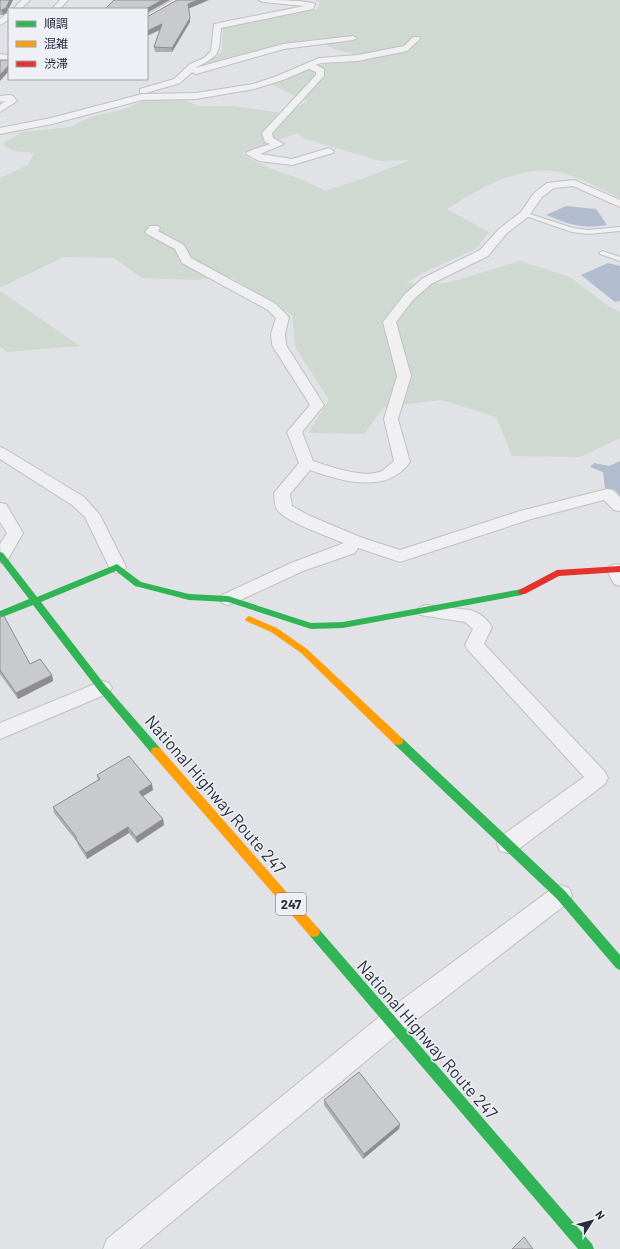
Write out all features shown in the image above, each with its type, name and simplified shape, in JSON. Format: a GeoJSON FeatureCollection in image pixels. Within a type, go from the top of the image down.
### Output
{"type":"FeatureCollection","features":[{"type":"Feature","properties":{"kind":"main road","name":"National Highway Route 247"},"geometry":{"type":"LineString","coordinates":[[1,556],[102,688],[394,1022],[587,1249]]}},
{"type":"Feature","properties":{"kind":"main road"},"geometry":{"type":"LineString","coordinates":[[0,615],[117,567],[138,584],[311,626],[343,625],[519,594],[557,573],[619,573]]}},
{"type":"Feature","properties":{"kind":"main road"},"geometry":{"type":"LineString","coordinates":[[242,616],[274,630],[304,650],[561,895],[620,964]]}},
{"type":"Feature","properties":{"kind":"street"},"geometry":{"type":"LineString","coordinates":[[18,8],[26,0]]}},
{"type":"Feature","properties":{"kind":"street"},"geometry":{"type":"LineString","coordinates":[[57,8],[64,0]]}},
{"type":"Feature","properties":{"kind":"street"},"geometry":{"type":"LineString","coordinates":[[148,17],[178,0]]}},
{"type":"Feature","properties":{"kind":"street"},"geometry":{"type":"LineString","coordinates":[[113,104],[114,99],[177,81],[193,66],[207,60],[215,52],[217,26],[310,7],[311,4],[263,0]]}},
{"type":"Feature","properties":{"kind":"street"},"geometry":{"type":"LineString","coordinates":[[0,23],[8,17]]}},
{"type":"Feature","properties":{"kind":"street"},"geometry":{"type":"LineString","coordinates":[[185,73],[198,71],[283,47],[354,38]]}},
{"type":"Feature","properties":{"kind":"street"},"geometry":{"type":"LineString","coordinates":[[0,131],[67,117],[142,97],[196,96],[226,92],[280,78],[308,65],[319,62],[358,58],[407,48],[416,39]]}},
{"type":"Feature","properties":{"kind":"street"},"geometry":{"type":"LineString","coordinates":[[308,65],[321,71],[320,76],[267,133],[269,140],[279,144],[251,154],[259,158],[292,162],[329,150]]}},
{"type":"Feature","properties":{"kind":"street"},"geometry":{"type":"LineString","coordinates":[[0,99],[10,98],[12,101],[0,109]]}},
{"type":"Feature","properties":{"kind":"street"},"geometry":{"type":"LineString","coordinates":[[306,464],[333,473],[363,478],[385,475],[402,462],[391,419],[404,376],[389,322],[410,297],[427,280],[484,253],[503,231],[525,214],[538,195],[550,185],[574,183],[620,204]]}},
{"type":"Feature","properties":{"kind":"street"},"geometry":{"type":"LineString","coordinates":[[154,228],[151,232],[180,247],[186,260],[272,307],[283,317],[278,334],[279,345],[317,405],[294,432],[306,464]]}},
{"type":"Feature","properties":{"kind":"street"},"geometry":{"type":"LineString","coordinates":[[0,452],[78,501],[92,515],[117,567]]}},
{"type":"Feature","properties":{"kind":"street"},"geometry":{"type":"LineString","coordinates":[[306,464],[282,493],[284,508],[302,519],[354,541],[400,556],[526,515],[607,494],[620,506]]}},
{"type":"Feature","properties":{"kind":"street"},"geometry":{"type":"LineString","coordinates":[[0,508],[15,533],[1,556]]}},
{"type":"Feature","properties":{"kind":"street"},"geometry":{"type":"LineString","coordinates":[[225,604],[297,567],[349,549],[354,541]]}},
{"type":"Feature","properties":{"kind":"street"},"geometry":{"type":"LineString","coordinates":[[425,610],[470,616],[483,627],[474,645],[598,778],[508,844]]}},
{"type":"Feature","properties":{"kind":"street"},"geometry":{"type":"LineString","coordinates":[[0,731],[102,688]]}},
{"type":"Feature","properties":{"kind":"street"},"geometry":{"type":"LineString","coordinates":[[117,1249],[394,1022],[561,895]]}},
{"type":"Feature","properties":{"kind":"lane"},"geometry":{"type":"LineString","coordinates":[[525,214],[572,230],[588,232],[620,229]]}},
{"type":"Feature","properties":{"kind":"lane"},"geometry":{"type":"LineString","coordinates":[[602,253],[620,259]]}},
{"type":"Feature","properties":{"kind":"shaded area"},"geometry":{"type":"Polygon","coordinates":[[[313,0],[620,0],[620,198],[577,178],[560,172],[538,171],[524,173],[497,181],[471,194],[447,209],[489,232],[477,248],[423,273],[406,283],[447,283],[520,261],[570,277],[610,307],[620,312],[620,438],[580,457],[512,456],[496,417],[441,400],[384,407],[364,434],[308,433],[329,400],[295,347],[292,315],[231,277],[194,280],[142,278],[114,258],[63,257],[0,288],[0,178],[28,165],[34,153],[13,151],[3,144],[22,132],[70,127],[91,117],[128,108],[143,101],[185,100],[198,106],[233,106],[288,114],[307,101],[272,85],[318,65],[374,59],[334,49],[318,40],[280,45],[195,70],[222,52],[223,27],[318,9],[320,2],[313,0]],[[298,133],[242,153],[261,165],[314,185],[324,191],[364,178],[410,160],[381,161],[302,138],[298,133]]]}},
{"type":"Feature","properties":{"kind":"shaded area"},"geometry":{"type":"Polygon","coordinates":[[[0,291],[80,346],[7,352],[0,346],[0,291]]]}},
{"type":"Feature","properties":{"kind":"water"},"geometry":{"type":"Polygon","coordinates":[[[566,206],[596,209],[607,225],[589,227],[575,225],[546,215],[566,206]]]}},
{"type":"Feature","properties":{"kind":"water"},"geometry":{"type":"Polygon","coordinates":[[[608,263],[620,266],[620,301],[615,302],[581,275],[608,263]]]}},
{"type":"Feature","properties":{"kind":"water"},"geometry":{"type":"Polygon","coordinates":[[[620,461],[620,495],[615,490],[605,488],[603,472],[590,467],[594,463],[609,466],[620,461]]]}},
{"type":"Feature","properties":{"kind":"building"},"geometry":{"type":"Polygon","coordinates":[[[0,0],[10,0],[6,8],[2,10],[0,10],[0,0]]]}},
{"type":"Feature","properties":{"kind":"building"},"geometry":{"type":"Polygon","coordinates":[[[114,0],[162,0],[148,8],[106,8],[114,0]]]}},
{"type":"Feature","properties":{"kind":"building"},"geometry":{"type":"Polygon","coordinates":[[[177,0],[198,0],[188,4],[190,18],[172,48],[154,47],[162,24],[148,31],[148,16],[177,0]]]}},
{"type":"Feature","properties":{"kind":"building"},"geometry":{"type":"Polygon","coordinates":[[[0,60],[8,60],[8,66],[0,75],[0,60]]]}},
{"type":"Feature","properties":{"kind":"building"},"geometry":{"type":"Polygon","coordinates":[[[4,616],[30,664],[40,659],[52,675],[16,693],[0,670],[0,617],[4,616]]]}},
{"type":"Feature","properties":{"kind":"building"},"geometry":{"type":"Polygon","coordinates":[[[129,756],[152,784],[139,792],[163,819],[136,837],[128,827],[86,853],[76,839],[77,838],[53,807],[100,779],[97,775],[129,756]]]}},
{"type":"Feature","properties":{"kind":"building"},"geometry":{"type":"Polygon","coordinates":[[[359,1072],[400,1124],[364,1154],[324,1100],[359,1072]]]}},
{"type":"Feature","properties":{"kind":"building"},"geometry":{"type":"Polygon","coordinates":[[[524,1237],[533,1249],[512,1249],[524,1237]]]}},
{"type":"Feature","properties":{"kind":"traffic: fast"},"geometry":{"type":"LineString","coordinates":[[0,555],[102,688],[156,751]]}},
{"type":"Feature","properties":{"kind":"traffic: fast"},"geometry":{"type":"LineString","coordinates":[[0,615],[117,567],[138,584],[189,597],[228,599],[311,626],[343,625],[522,592]]}},
{"type":"Feature","properties":{"kind":"traffic: fast"},"geometry":{"type":"LineString","coordinates":[[398,741],[561,895],[620,964]]}},
{"type":"Feature","properties":{"kind":"traffic: fast"},"geometry":{"type":"LineString","coordinates":[[314,932],[587,1249]]}},
{"type":"Feature","properties":{"kind":"traffic: slow"},"geometry":{"type":"LineString","coordinates":[[249,619],[274,630],[304,651],[398,741]]}},
{"type":"Feature","properties":{"kind":"traffic: slow"},"geometry":{"type":"LineString","coordinates":[[156,751],[314,932]]}},
{"type":"Feature","properties":{"kind":"traffic: jam"},"geometry":{"type":"LineString","coordinates":[[522,592],[557,573],[620,569]]}}]}
